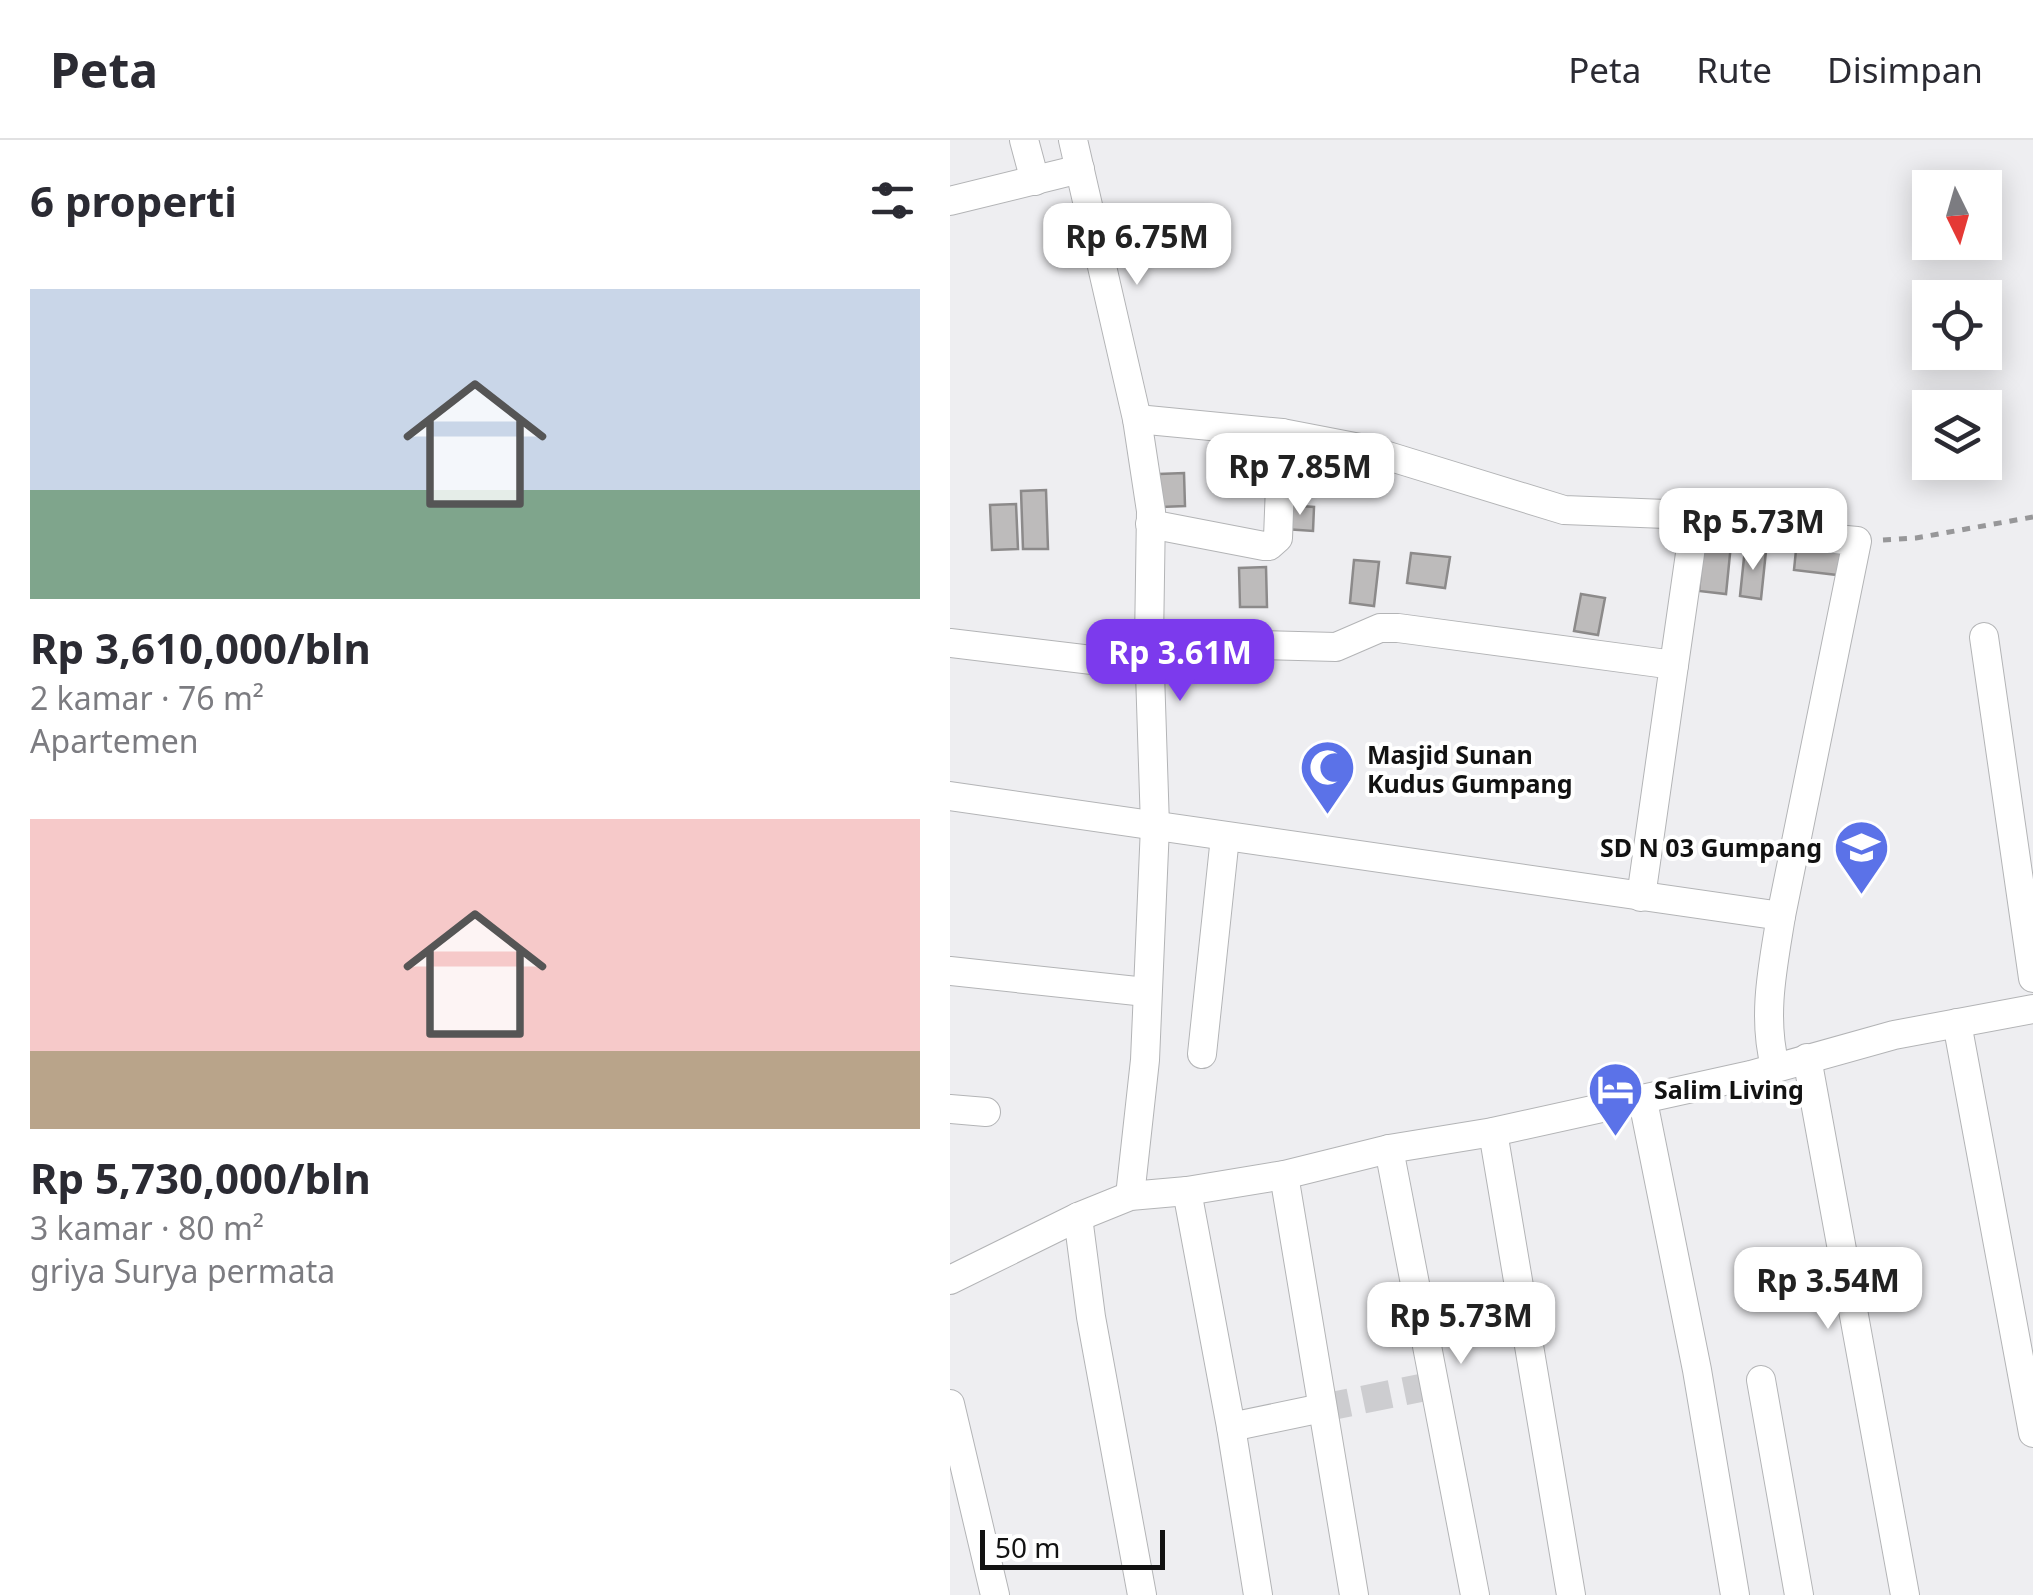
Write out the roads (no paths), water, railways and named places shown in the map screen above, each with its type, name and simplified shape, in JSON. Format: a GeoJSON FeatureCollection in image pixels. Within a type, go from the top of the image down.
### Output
{"type":"FeatureCollection","features":[{"type":"Feature","properties":{"kind":"street"},"geometry":{"type":"LineString","coordinates":[[1024,140],[1034,181]]}},
{"type":"Feature","properties":{"kind":"street"},"geometry":{"type":"LineString","coordinates":[[1073,140],[1138,419],[1150,524],[1154,826],[1145,1060],[1130,1196]]}},
{"type":"Feature","properties":{"kind":"street"},"geometry":{"type":"LineString","coordinates":[[950,201],[1080,169]]}},
{"type":"Feature","properties":{"kind":"street"},"geometry":{"type":"LineString","coordinates":[[1138,419],[1282,433],[1365,449],[1564,510],[1666,514],[1760,532],[1858,542],[1769,987],[1768,1020],[1776,1066]]}},
{"type":"Feature","properties":{"kind":"street"},"geometry":{"type":"LineString","coordinates":[[1150,524],[1264,546],[1273,544],[1278,538],[1282,433]]}},
{"type":"Feature","properties":{"kind":"street"},"geometry":{"type":"LineString","coordinates":[[1641,897],[1695,520]]}},
{"type":"Feature","properties":{"kind":"street"},"geometry":{"type":"LineString","coordinates":[[950,643],[1149,654],[1336,647],[1380,628],[1398,628],[1674,665]]}},
{"type":"Feature","properties":{"kind":"street"},"geometry":{"type":"LineString","coordinates":[[1984,637],[2033,978]]}},
{"type":"Feature","properties":{"kind":"street"},"geometry":{"type":"LineString","coordinates":[[950,796],[1781,916]]}},
{"type":"Feature","properties":{"kind":"street"},"geometry":{"type":"LineString","coordinates":[[1202,1054],[1225,837]]}},
{"type":"Feature","properties":{"kind":"street"},"geometry":{"type":"LineString","coordinates":[[950,971],[1146,992]]}},
{"type":"Feature","properties":{"kind":"street"},"geometry":{"type":"LineString","coordinates":[[950,1280],[1130,1196],[1284,1175],[1390,1149],[1493,1132],[1643,1100],[1894,1035],[2033,1009]]}},
{"type":"Feature","properties":{"kind":"street"},"geometry":{"type":"LineString","coordinates":[[1958,1023],[2033,1433]]}},
{"type":"Feature","properties":{"kind":"street"},"geometry":{"type":"LineString","coordinates":[[1807,1058],[1905,1595]]}},
{"type":"Feature","properties":{"kind":"street"},"geometry":{"type":"LineString","coordinates":[[1643,1100],[1697,1370],[1735,1595]]}},
{"type":"Feature","properties":{"kind":"street"},"geometry":{"type":"LineString","coordinates":[[950,1109],[986,1112]]}},
{"type":"Feature","properties":{"kind":"street"},"geometry":{"type":"LineString","coordinates":[[1493,1132],[1572,1595]]}},
{"type":"Feature","properties":{"kind":"street"},"geometry":{"type":"LineString","coordinates":[[1390,1149],[1476,1595]]}},
{"type":"Feature","properties":{"kind":"street"},"geometry":{"type":"LineString","coordinates":[[1284,1175],[1354,1595]]}},
{"type":"Feature","properties":{"kind":"street"},"geometry":{"type":"LineString","coordinates":[[1187,1191],[1258,1595]]}},
{"type":"Feature","properties":{"kind":"street"},"geometry":{"type":"LineString","coordinates":[[1078,1217],[1094,1336],[1142,1595]]}},
{"type":"Feature","properties":{"kind":"street"},"geometry":{"type":"LineString","coordinates":[[1761,1380],[1799,1595]]}},
{"type":"Feature","properties":{"kind":"street"},"geometry":{"type":"LineString","coordinates":[[950,1404],[995,1595]]}},
{"type":"Feature","properties":{"kind":"street"},"geometry":{"type":"LineString","coordinates":[[1231,1427],[1322,1408]]}},
{"type":"Feature","properties":{"kind":"tunnel"},"geometry":{"type":"LineString","coordinates":[[1322,1408],[1435,1385]]}},
{"type":"Feature","properties":{"kind":"place","name":"Masjid Sunan Kudus Gumpang"},"geometry":{"type":"Point","coordinates":[1328,817]}},
{"type":"Feature","properties":{"kind":"place","name":"SD N 03 Gumpang"},"geometry":{"type":"Point","coordinates":[1861,896]}},
{"type":"Feature","properties":{"kind":"place","name":"Salim Living"},"geometry":{"type":"Point","coordinates":[1615,1138]}}]}
